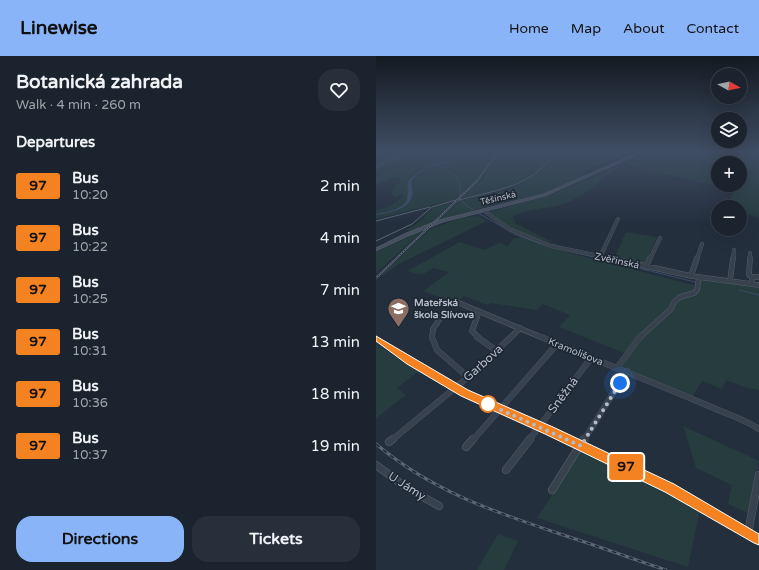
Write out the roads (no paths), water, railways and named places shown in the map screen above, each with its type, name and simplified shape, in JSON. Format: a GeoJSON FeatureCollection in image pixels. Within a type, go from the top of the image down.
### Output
{"type":"FeatureCollection","features":[{"type":"Feature","properties":{"kind":"main road","name":"Těšínská"},"geometry":{"type":"LineString","coordinates":[[376,250],[426,226],[544,195],[589,175]]}},
{"type":"Feature","properties":{"kind":"street","name":"Zvěřinská"},"geometry":{"type":"LineString","coordinates":[[484,210],[500,224],[515,233],[551,246],[691,276],[759,285]]}},
{"type":"Feature","properties":{"kind":"street"},"geometry":{"type":"LineString","coordinates":[[600,257],[618,219]]}},
{"type":"Feature","properties":{"kind":"street"},"geometry":{"type":"LineString","coordinates":[[646,267],[660,238]]}},
{"type":"Feature","properties":{"kind":"street"},"geometry":{"type":"LineString","coordinates":[[691,276],[702,244]]}},
{"type":"Feature","properties":{"kind":"street"},"geometry":{"type":"LineString","coordinates":[[730,281],[734,250]]}},
{"type":"Feature","properties":{"kind":"street"},"geometry":{"type":"LineString","coordinates":[[750,253],[749,275],[752,277],[752,284]]}},
{"type":"Feature","properties":{"kind":"street"},"geometry":{"type":"LineString","coordinates":[[617,368],[639,338],[671,309],[674,302],[680,297],[694,293],[697,290],[699,277]]}},
{"type":"Feature","properties":{"kind":"street"},"geometry":{"type":"LineString","coordinates":[[752,277],[759,277]]}},
{"type":"Feature","properties":{"kind":"street","name":"Kramolišova"},"geometry":{"type":"LineString","coordinates":[[459,303],[479,310],[591,358],[628,371],[732,417],[750,423],[759,429]]}},
{"type":"Feature","properties":{"kind":"street"},"geometry":{"type":"LineString","coordinates":[[479,310],[472,331],[476,336],[498,351]]}},
{"type":"Feature","properties":{"kind":"street"},"geometry":{"type":"LineString","coordinates":[[441,317],[433,326],[431,332],[433,345],[468,377]]}},
{"type":"Feature","properties":{"kind":"street","name":"Garbova"},"geometry":{"type":"LineString","coordinates":[[389,442],[498,351],[520,328]]}},
{"type":"Feature","properties":{"kind":"street"},"geometry":{"type":"LineString","coordinates":[[376,339],[411,362],[455,387],[499,409],[539,426],[670,488],[759,538]]}},
{"type":"Feature","properties":{"kind":"street"},"geometry":{"type":"LineString","coordinates":[[466,448],[557,344]]}},
{"type":"Feature","properties":{"kind":"street","name":"Sněžná"},"geometry":{"type":"LineString","coordinates":[[506,470],[591,358]]}},
{"type":"Feature","properties":{"kind":"street"},"geometry":{"type":"LineString","coordinates":[[552,490],[628,371]]}},
{"type":"Feature","properties":{"kind":"street","name":"U Jámy"},"geometry":{"type":"LineString","coordinates":[[376,465],[407,488],[439,506]]}},
{"type":"Feature","properties":{"kind":"street"},"geometry":{"type":"LineString","coordinates":[[748,533],[759,475]]}},
{"type":"Feature","properties":{"kind":"water"},"geometry":{"type":"Polygon","coordinates":[[[414,175],[417,175],[412,181],[413,194],[407,205],[397,210],[376,215],[397,209],[404,204],[407,196],[408,181],[414,175]]]}},
{"type":"Feature","properties":{"kind":"waterway"},"geometry":{"type":"LineString","coordinates":[[454,175],[459,181],[460,200],[473,210]]}},
{"type":"Feature","properties":{"kind":"waterway"},"geometry":{"type":"LineString","coordinates":[[478,213],[513,233]]}},
{"type":"Feature","properties":{"kind":"waterway"},"geometry":{"type":"LineString","coordinates":[[514,234],[541,244]]}},
{"type":"Feature","properties":{"kind":"waterway"},"geometry":{"type":"LineString","coordinates":[[573,252],[695,282]]}},
{"type":"Feature","properties":{"kind":"waterway"},"geometry":{"type":"LineString","coordinates":[[739,290],[759,295]]}},
{"type":"Feature","properties":{"kind":"tram line"},"geometry":{"type":"LineString","coordinates":[[459,200],[507,188],[533,175]]}},
{"type":"Feature","properties":{"kind":"tram line"},"geometry":{"type":"LineString","coordinates":[[376,241],[412,224],[432,207],[456,200]]}},
{"type":"Feature","properties":{"kind":"tram line"},"geometry":{"type":"LineString","coordinates":[[376,221],[430,207]]}},
{"type":"Feature","properties":{"kind":"railway"},"geometry":{"type":"LineString","coordinates":[[376,278],[477,181],[481,175]]}},
{"type":"Feature","properties":{"kind":"railway"},"geometry":{"type":"LineString","coordinates":[[376,444],[419,475],[487,508],[666,570]]}},
{"type":"Feature","properties":{"kind":"place","name":"Mateřská škola Slívova"},"geometry":{"type":"Point","coordinates":[399,328]}}]}
